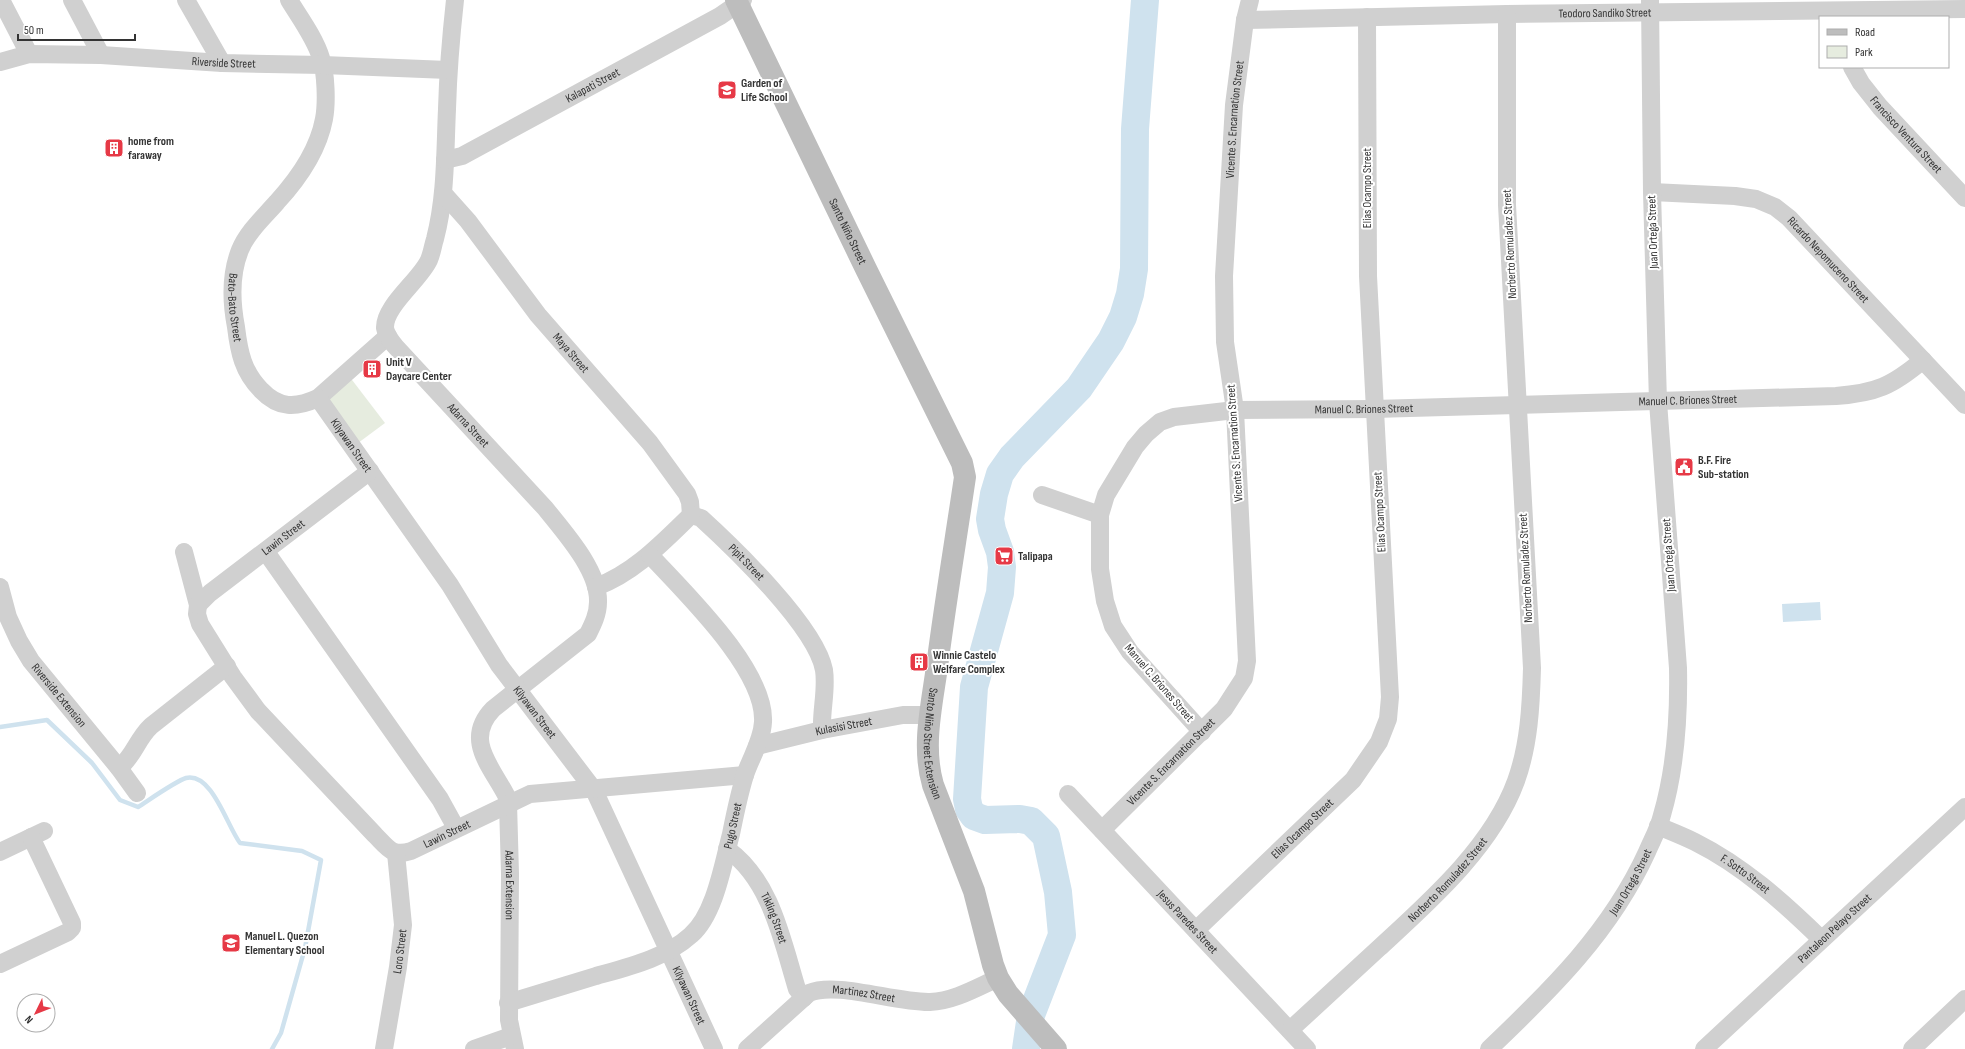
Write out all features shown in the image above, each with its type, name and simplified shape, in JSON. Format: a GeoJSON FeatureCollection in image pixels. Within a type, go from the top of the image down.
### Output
{"type":"FeatureCollection","features":[{"type":"Feature","properties":{"kind":"main road","name":"Santo Niño Street"},"geometry":{"type":"LineString","coordinates":[[739,2],[866,269],[962,463]]}},
{"type":"Feature","properties":{"kind":"main road","name":"Santo Niño Street Extension"},"geometry":{"type":"LineString","coordinates":[[962,463],[965,477],[930,715],[927,753],[928,770],[974,891],[993,965],[998,978],[1008,994],[1050,1043]]}},
{"type":"Feature","properties":{"kind":"street"},"geometry":{"type":"LineString","coordinates":[[1,0],[29,54]]}},
{"type":"Feature","properties":{"kind":"street"},"geometry":{"type":"LineString","coordinates":[[72,0],[101,55]]}},
{"type":"Feature","properties":{"kind":"street"},"geometry":{"type":"LineString","coordinates":[[186,0],[222,63]]}},
{"type":"Feature","properties":{"kind":"street","name":"Bato-Bato Street"},"geometry":{"type":"LineString","coordinates":[[289,0],[318,49],[323,65],[324,118],[318,142],[299,177],[257,224],[240,249],[233,274],[231,294],[240,357],[253,383],[270,399],[289,406],[305,404],[318,398],[388,336]]}},
{"type":"Feature","properties":{"kind":"street"},"geometry":{"type":"LineString","coordinates":[[388,336],[385,327],[388,317],[394,306],[411,286],[429,260],[436,234],[443,193],[448,70],[455,0]]}},
{"type":"Feature","properties":{"kind":"street","name":"Vicente S. Encarnation Street"},"geometry":{"type":"LineString","coordinates":[[1102,830],[1224,709],[1244,678],[1247,660],[1235,410],[1225,342],[1224,276],[1234,105],[1245,20],[1250,0]]}},
{"type":"Feature","properties":{"kind":"street","name":"Kalapati Street"},"geometry":{"type":"LineString","coordinates":[[445,160],[462,156],[720,16],[739,2]]}},
{"type":"Feature","properties":{"kind":"street","name":"Teodoro Sandiko Street"},"geometry":{"type":"LineString","coordinates":[[1245,20],[1507,14],[1650,6],[1842,14],[1965,9]]}},
{"type":"Feature","properties":{"kind":"street","name":"Juan Ortega Street"},"geometry":{"type":"LineString","coordinates":[[1489,1049],[1556,984],[1589,946],[1613,914],[1638,871],[1658,826],[1676,747],[1678,668],[1658,402],[1652,192],[1650,6]]}},
{"type":"Feature","properties":{"kind":"street","name":"Norberto Romuladez Street"},"geometry":{"type":"LineString","coordinates":[[1290,1030],[1411,919],[1470,856],[1488,832],[1504,806],[1515,782],[1524,753],[1531,710],[1532,668],[1507,205],[1507,14]]}},
{"type":"Feature","properties":{"kind":"street","name":"Elias Ocampo Street"},"geometry":{"type":"LineString","coordinates":[[1196,930],[1353,780],[1379,742],[1388,719],[1390,697],[1368,276],[1367,17]]}},
{"type":"Feature","properties":{"kind":"street","name":"Riverside Street"},"geometry":{"type":"LineString","coordinates":[[0,62],[29,54],[101,55],[222,63],[448,70]]}},
{"type":"Feature","properties":{"kind":"street","name":"Francisco Ventura Street"},"geometry":{"type":"LineString","coordinates":[[1853,68],[1861,84],[1880,107],[1965,198]]}},
{"type":"Feature","properties":{"kind":"street","name":"Ricardo Nepomuceno Street"},"geometry":{"type":"LineString","coordinates":[[1652,192],[1735,196],[1756,199],[1775,207],[1789,218],[1965,405]]}},
{"type":"Feature","properties":{"kind":"street","name":"Maya Street"},"geometry":{"type":"LineString","coordinates":[[443,193],[468,221],[538,315],[650,443],[687,494],[690,502],[691,515]]}},
{"type":"Feature","properties":{"kind":"street","name":"Adarna Street"},"geometry":{"type":"LineString","coordinates":[[388,336],[395,346],[545,508],[586,564],[596,587],[598,601],[595,619],[588,634],[574,647],[516,689],[484,718],[480,728]]}},
{"type":"Feature","properties":{"kind":"street","name":"Manuel C. Briones Street"},"geometry":{"type":"LineString","coordinates":[[1202,732],[1130,652],[1113,626],[1105,601],[1100,569],[1100,515],[1106,495],[1115,477],[1135,448],[1146,434],[1160,422],[1174,417],[1235,410],[1374,410],[1658,402],[1862,394],[1884,387],[1897,380],[1923,360]]}},
{"type":"Feature","properties":{"kind":"street","name":"Kilyawan Street"},"geometry":{"type":"LineString","coordinates":[[318,398],[450,585],[487,646],[516,689],[594,790],[714,1049]]}},
{"type":"Feature","properties":{"kind":"street","name":"Lawin Street"},"geometry":{"type":"LineString","coordinates":[[198,605],[210,593],[266,552],[370,471]]}},
{"type":"Feature","properties":{"kind":"street"},"geometry":{"type":"LineString","coordinates":[[1042,495],[1100,515]]}},
{"type":"Feature","properties":{"kind":"street"},"geometry":{"type":"LineString","coordinates":[[596,587],[615,579],[650,554],[691,515]]}},
{"type":"Feature","properties":{"kind":"street","name":"Pipit Street"},"geometry":{"type":"LineString","coordinates":[[691,515],[701,518],[747,563],[798,620],[816,646],[824,668],[825,683],[821,717],[822,730]]}},
{"type":"Feature","properties":{"kind":"street"},"geometry":{"type":"LineString","coordinates":[[184,552],[198,605],[197,614],[200,624],[244,694],[266,720],[375,835],[391,851],[396,853]]}},
{"type":"Feature","properties":{"kind":"street"},"geometry":{"type":"LineString","coordinates":[[266,552],[436,793],[456,828]]}},
{"type":"Feature","properties":{"kind":"street","name":"Pugo Street"},"geometry":{"type":"LineString","coordinates":[[508,1003],[631,966],[669,950],[692,935],[707,913],[727,849],[745,775],[757,746],[763,721],[762,708],[758,694],[750,677],[716,628],[650,554]]}},
{"type":"Feature","properties":{"kind":"street","name":"Riverside Extension"},"geometry":{"type":"LineString","coordinates":[[0,587],[8,617],[19,641],[31,661],[119,768],[137,793]]}},
{"type":"Feature","properties":{"kind":"street"},"geometry":{"type":"LineString","coordinates":[[119,768],[132,755],[142,734],[150,726],[227,666]]}},
{"type":"Feature","properties":{"kind":"street","name":"Kulasisi Street"},"geometry":{"type":"LineString","coordinates":[[757,746],[822,730],[903,715],[930,715]]}},
{"type":"Feature","properties":{"kind":"street","name":"Adarna Extension"},"geometry":{"type":"LineString","coordinates":[[480,728],[481,748],[507,797],[508,803],[510,874],[508,1003],[513,1042]]}},
{"type":"Feature","properties":{"kind":"street","name":"Lawin Street"},"geometry":{"type":"LineString","coordinates":[[396,853],[411,851],[508,803],[530,794],[542,792],[594,790],[745,775]]}},
{"type":"Feature","properties":{"kind":"street","name":"Jesus Paredes Street"},"geometry":{"type":"LineString","coordinates":[[1068,794],[1307,1049]]}},
{"type":"Feature","properties":{"kind":"street","name":"Pantaleon Pelayo Street"},"geometry":{"type":"LineString","coordinates":[[1704,1049],[1965,807]]}},
{"type":"Feature","properties":{"kind":"street","name":"F. Sotto Street"},"geometry":{"type":"LineString","coordinates":[[1658,826],[1695,842],[1728,861],[1763,886],[1821,939]]}},
{"type":"Feature","properties":{"kind":"street"},"geometry":{"type":"LineString","coordinates":[[0,852],[37,834],[72,923],[72,928],[68,932],[2,958]]}},
{"type":"Feature","properties":{"kind":"street","name":"Tikling Street"},"geometry":{"type":"LineString","coordinates":[[727,849],[743,862],[772,908],[797,989],[804,998]]}},
{"type":"Feature","properties":{"kind":"street","name":"Loro Street"},"geometry":{"type":"LineString","coordinates":[[384,1049],[398,967],[403,925],[396,853]]}},
{"type":"Feature","properties":{"kind":"street","name":"Martinez Street"},"geometry":{"type":"LineString","coordinates":[[747,1049],[804,998],[819,989],[828,988],[879,997],[931,1002],[950,999],[998,978]]}},
{"type":"Feature","properties":{"kind":"street"},"geometry":{"type":"LineString","coordinates":[[1912,1049],[1965,1000]]}},
{"type":"Feature","properties":{"kind":"street"},"geometry":{"type":"LineString","coordinates":[[474,1049],[513,1042]]}},
{"type":"Feature","properties":{"kind":"green space"},"geometry":{"type":"Polygon","coordinates":[[[349,376],[385,423],[354,446],[319,399],[349,376]]]}},
{"type":"Feature","properties":{"kind":"water"},"geometry":{"type":"Polygon","coordinates":[[[1820,602],[1821,620],[1783,622],[1782,604],[1820,602]]]}},
{"type":"Feature","properties":{"kind":"waterway"},"geometry":{"type":"LineString","coordinates":[[1026,1049],[1031,1015],[1062,935],[1058,892],[1046,836],[1031,821],[1020,819],[985,820],[974,816],[969,809],[967,799],[974,687],[1000,593],[1002,567],[1000,552],[992,530],[990,519],[994,494],[1000,474],[1012,457],[1079,388],[1111,341],[1123,317],[1130,294],[1134,269],[1135,129],[1145,0]]}},
{"type":"Feature","properties":{"kind":"waterway"},"geometry":{"type":"LineString","coordinates":[[0,727],[47,720],[92,763],[120,800],[138,807],[182,780],[186,778],[195,778],[204,783],[211,791],[240,843],[302,851],[321,860],[305,948],[281,1033],[272,1049]]}},
{"type":"Feature","properties":{"kind":"place","name":"Garden of Life School"},"geometry":{"type":"Point","coordinates":[727,90]}},
{"type":"Feature","properties":{"kind":"place","name":"home from faraway"},"geometry":{"type":"Point","coordinates":[114,148]}},
{"type":"Feature","properties":{"kind":"place","name":"Unit V Daycare Center"},"geometry":{"type":"Point","coordinates":[372,369]}},
{"type":"Feature","properties":{"kind":"place","name":"B.F. Fire Sub-station"},"geometry":{"type":"Point","coordinates":[1684,467]}},
{"type":"Feature","properties":{"kind":"place","name":"Talipapa"},"geometry":{"type":"Point","coordinates":[1004,556]}},
{"type":"Feature","properties":{"kind":"place","name":"Winnie Castelo Welfare Complex"},"geometry":{"type":"Point","coordinates":[919,662]}},
{"type":"Feature","properties":{"kind":"place","name":"Manuel L. Quezon Elementary School"},"geometry":{"type":"Point","coordinates":[231,943]}}]}
